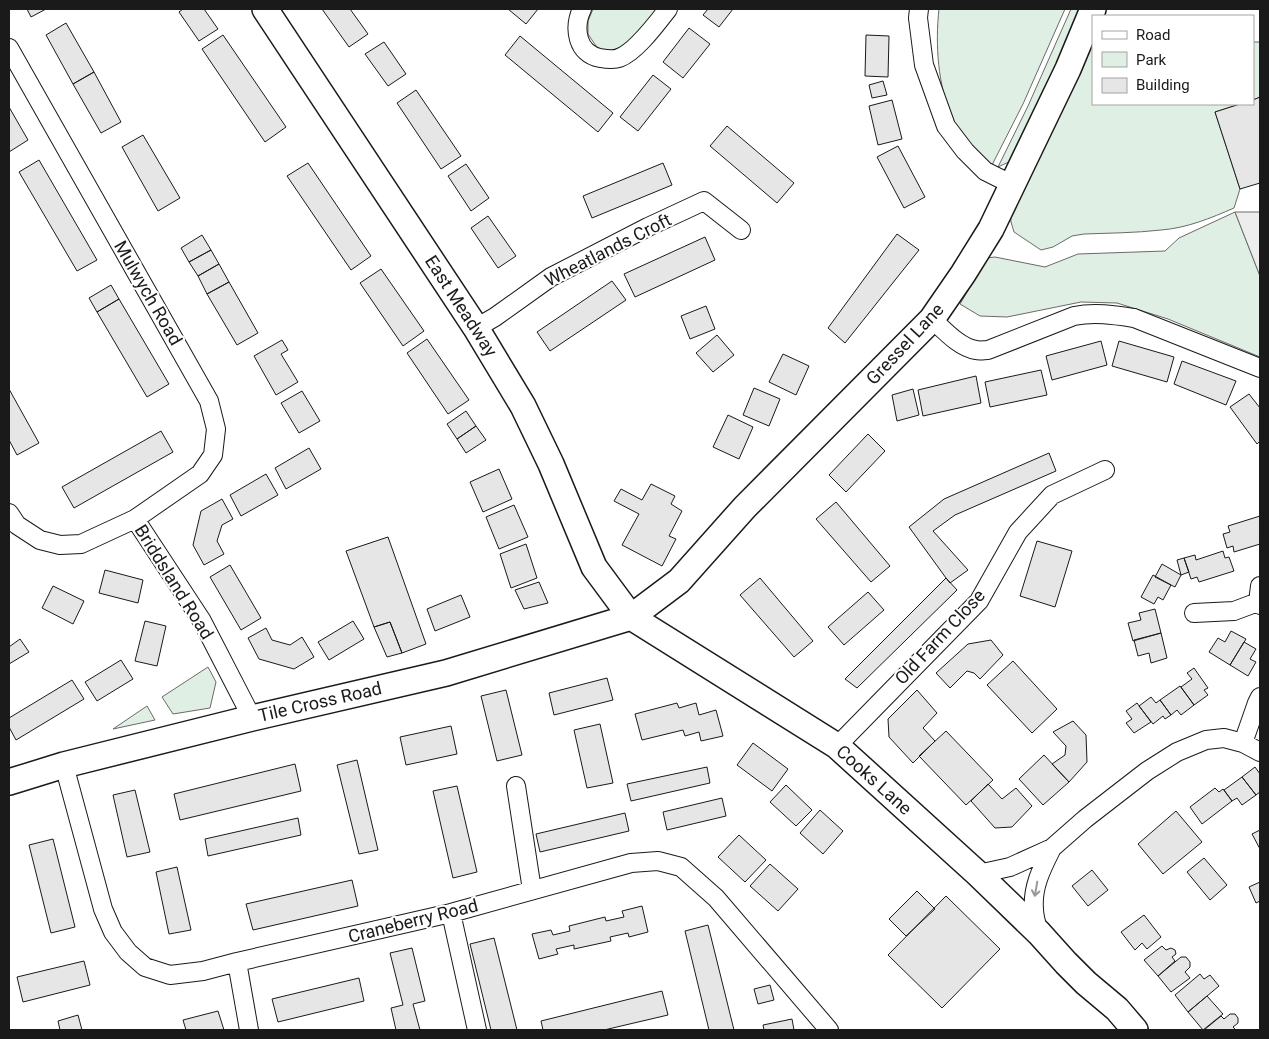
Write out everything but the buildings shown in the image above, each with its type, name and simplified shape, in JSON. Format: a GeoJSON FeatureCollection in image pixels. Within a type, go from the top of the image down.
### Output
{"type":"FeatureCollection","features":[{"type":"Feature","properties":{"kind":"street","name":"East Meadway"},"geometry":{"type":"LineString","coordinates":[[265,9],[476,328],[523,406],[551,464],[594,567],[631,617]]}},
{"type":"Feature","properties":{"kind":"street"},"geometry":{"type":"LineString","coordinates":[[582,9],[577,24],[580,44],[586,52],[594,57],[617,59],[634,49],[668,9]]}},
{"type":"Feature","properties":{"kind":"street"},"geometry":{"type":"LineString","coordinates":[[919,9],[918,18],[924,65],[946,126],[965,151],[985,171],[1013,185]]}},
{"type":"Feature","properties":{"kind":"street","name":"Gressel Lane"},"geometry":{"type":"LineString","coordinates":[[631,617],[679,581],[745,507],[932,319],[991,230],[1068,69],[1093,9]]}},
{"type":"Feature","properties":{"kind":"street","name":"Mulwych Road"},"geometry":{"type":"LineString","coordinates":[[9,48],[209,401],[216,429],[214,455],[200,474],[135,519]]}},
{"type":"Feature","properties":{"kind":"street","name":"Wheatlands Croft"},"geometry":{"type":"LineString","coordinates":[[476,328],[551,277],[648,227],[704,201],[741,230]]}},
{"type":"Feature","properties":{"kind":"street"},"geometry":{"type":"LineString","coordinates":[[932,319],[968,348],[988,350],[1074,316],[1089,313],[1112,314],[1134,318],[1260,368]]}},
{"type":"Feature","properties":{"kind":"street","name":"Old Farm Close"},"geometry":{"type":"LineString","coordinates":[[837,746],[979,601],[1018,532],[1052,495],[1105,470]]}},
{"type":"Feature","properties":{"kind":"street","name":"Briddsland Road"},"geometry":{"type":"LineString","coordinates":[[9,513],[17,525],[40,540],[60,545],[82,544],[135,519],[202,622],[252,718]]}},
{"type":"Feature","properties":{"kind":"street"},"geometry":{"type":"LineString","coordinates":[[1194,613],[1234,610],[1259,598]]}},
{"type":"Feature","properties":{"kind":"street","name":"Tile Cross Road"},"geometry":{"type":"LineString","coordinates":[[9,782],[64,765],[252,718],[446,673],[631,617]]}},
{"type":"Feature","properties":{"kind":"street","name":"Cooks Lane"},"geometry":{"type":"LineString","coordinates":[[631,617],[837,746],[978,874],[1039,933],[1086,983],[1117,1009],[1134,1030]]}},
{"type":"Feature","properties":{"kind":"street"},"geometry":{"type":"LineString","coordinates":[[1243,743],[1260,697]]}},
{"type":"Feature","properties":{"kind":"street"},"geometry":{"type":"LineString","coordinates":[[978,874],[1010,866],[1052,848],[1085,819],[1147,771],[1177,752],[1206,740],[1224,738],[1243,743],[1260,752]]}},
{"type":"Feature","properties":{"kind":"street","name":"Craneberry Road"},"geometry":{"type":"LineString","coordinates":[[64,765],[103,909],[113,932],[128,952],[145,967],[170,975],[203,972],[236,962],[451,913],[631,863],[658,862],[681,867],[716,898],[830,1030]]}},
{"type":"Feature","properties":{"kind":"street"},"geometry":{"type":"LineString","coordinates":[[516,786],[532,890]]}},
{"type":"Feature","properties":{"kind":"street"},"geometry":{"type":"LineString","coordinates":[[1039,933],[1034,910],[1034,893],[1038,878],[1052,848]]}},
{"type":"Feature","properties":{"kind":"street"},"geometry":{"type":"LineString","coordinates":[[451,913],[478,1030]]}},
{"type":"Feature","properties":{"kind":"street"},"geometry":{"type":"LineString","coordinates":[[236,962],[249,1030]]}},
{"type":"Feature","properties":{"kind":"street","name":"Cooks Lane"},"geometry":{"type":"LineString","coordinates":[[1086,983],[1110,1020],[1113,1030]]}},
{"type":"Feature","properties":{"kind":"green space"},"geometry":{"type":"Polygon","coordinates":[[[593,9],[660,9],[626,45],[610,51],[602,50],[596,46],[588,34],[588,21],[593,9]]]}},
{"type":"Feature","properties":{"kind":"green space"},"geometry":{"type":"Polygon","coordinates":[[[939,9],[1065,9],[1023,104],[992,165],[974,151],[964,139],[955,126],[947,106],[939,65],[937,37],[939,9]]]}},
{"type":"Feature","properties":{"kind":"green space"},"geometry":{"type":"Polygon","coordinates":[[[1071,9],[1081,9],[1013,160],[998,167],[1028,106],[1071,9]]]}},
{"type":"Feature","properties":{"kind":"green space"},"geometry":{"type":"Polygon","coordinates":[[[1092,40],[1092,105],[1237,105],[1215,112],[1240,189],[1234,208],[1208,219],[1171,229],[1084,234],[1072,236],[1053,247],[1041,250],[1014,232],[1010,211],[1092,40]]]}},
{"type":"Feature","properties":{"kind":"green space"},"geometry":{"type":"Polygon","coordinates":[[[1254,42],[1260,42],[1260,97],[1254,100],[1254,42]]]}},
{"type":"Feature","properties":{"kind":"green space"},"geometry":{"type":"Polygon","coordinates":[[[1235,212],[1260,276],[1260,357],[1168,319],[1117,303],[1081,302],[1007,317],[980,316],[960,304],[987,258],[995,257],[1045,267],[1078,254],[1165,251],[1179,238],[1235,212]]]}},
{"type":"Feature","properties":{"kind":"green space"},"geometry":{"type":"Polygon","coordinates":[[[208,667],[216,682],[210,708],[173,714],[162,697],[208,667]]]}},
{"type":"Feature","properties":{"kind":"green space"},"geometry":{"type":"Polygon","coordinates":[[[147,706],[155,720],[113,729],[147,706]]]}},
{"type":"Feature","properties":{"kind":"shaded area"},"geometry":{"type":"Polygon","coordinates":[[[1235,212],[1260,212],[1260,276],[1235,212]]]}}]}
